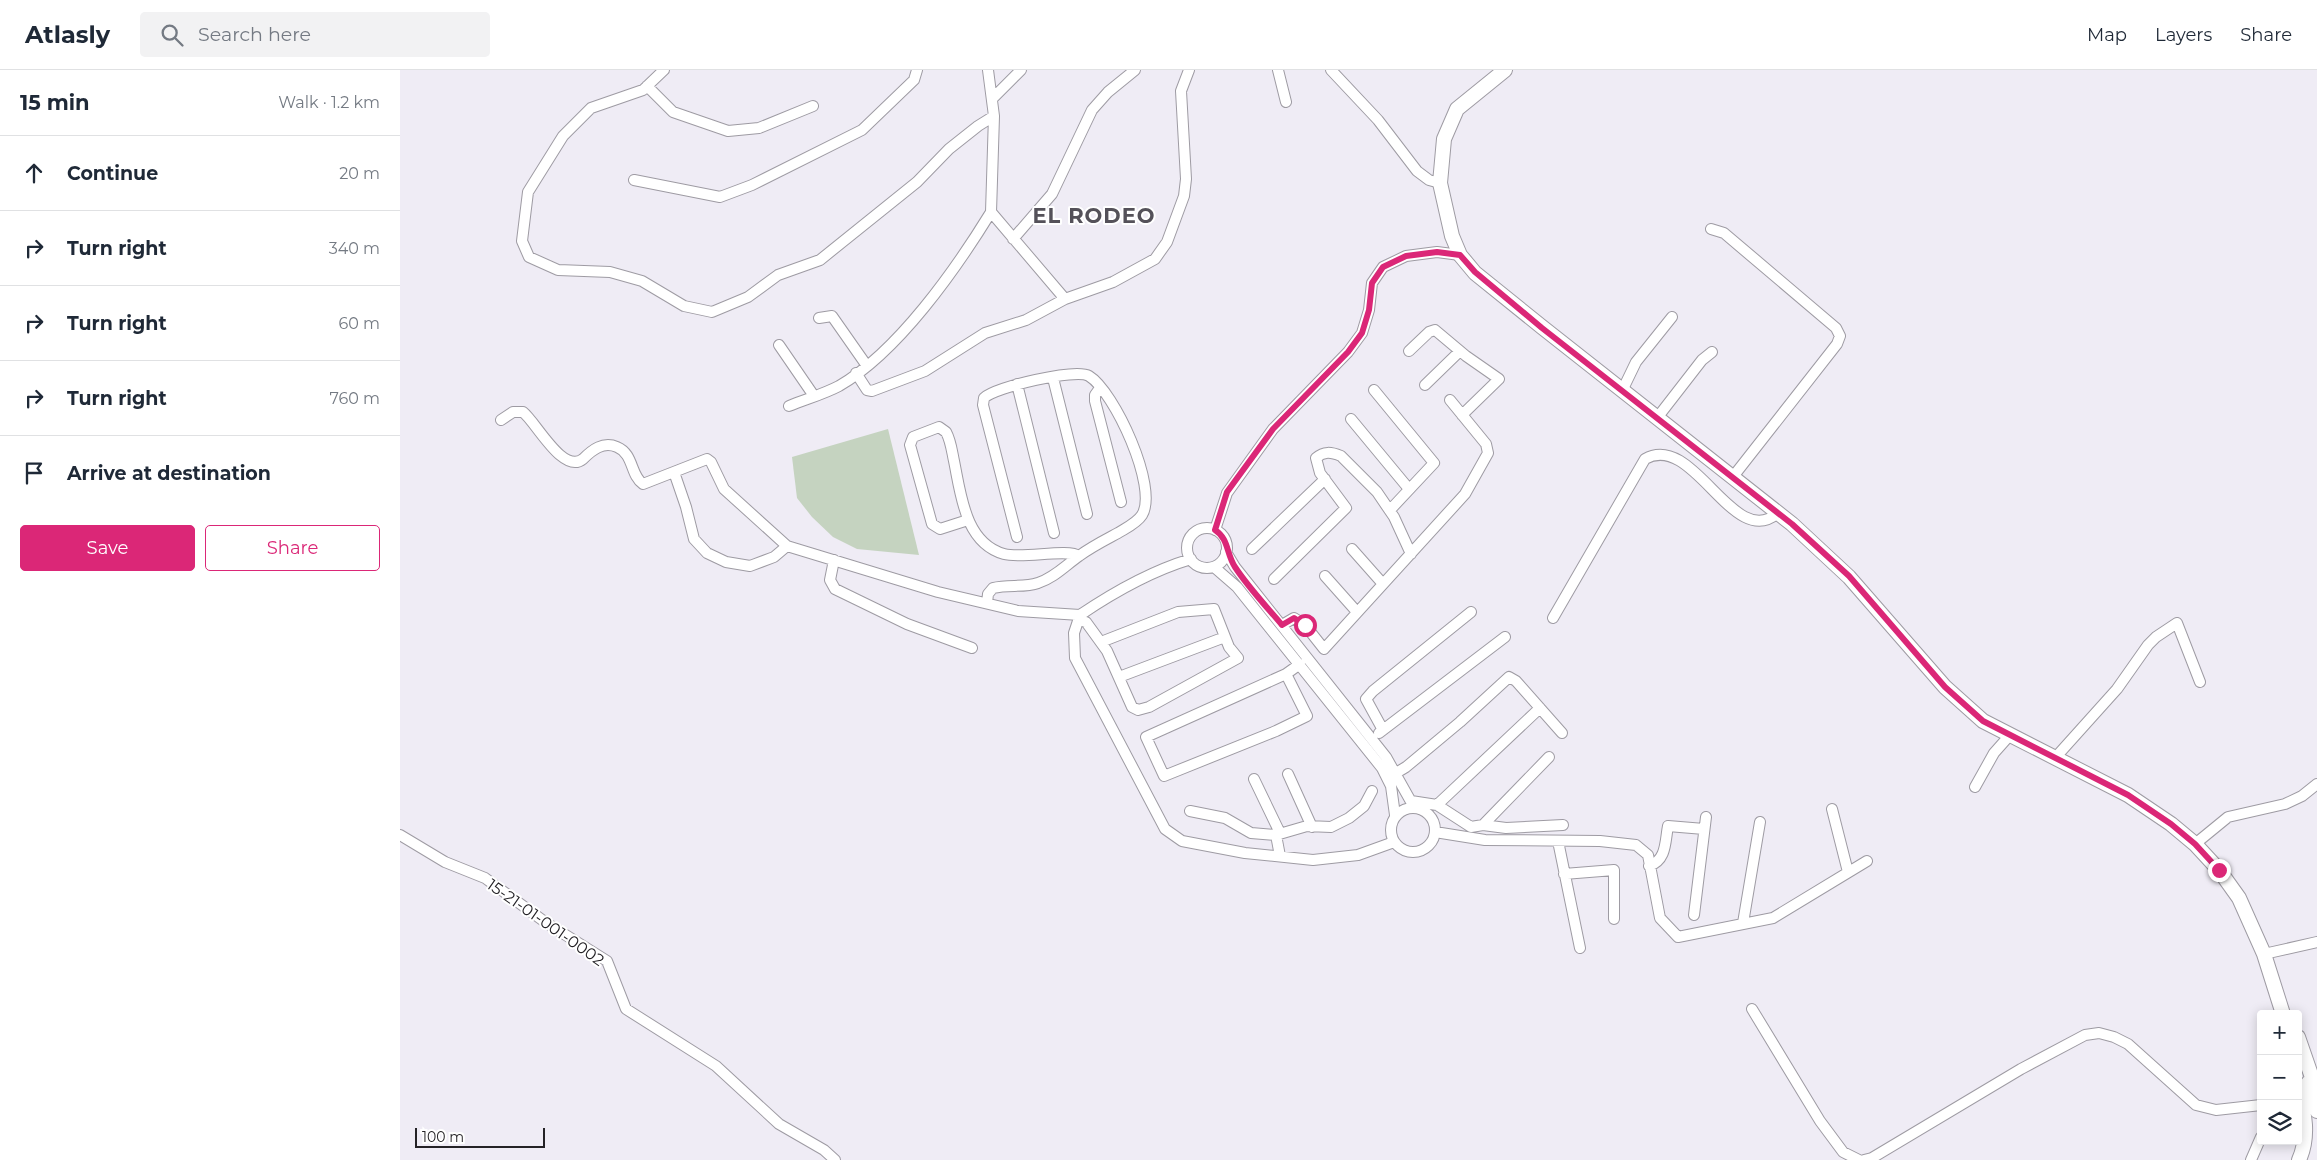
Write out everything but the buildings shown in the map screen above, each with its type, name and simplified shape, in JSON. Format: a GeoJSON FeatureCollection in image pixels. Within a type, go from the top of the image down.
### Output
{"type":"FeatureCollection","features":[{"type":"Feature","properties":{"kind":"main road"},"geometry":{"type":"LineString","coordinates":[[1505,70],[1457,109],[1444,139],[1440,183],[1452,236],[1460,255],[1475,272],[1622,391],[1778,513],[1849,576],[1945,687],[1983,721],[2128,795],[2171,824],[2195,844],[2219,870],[2239,898],[2264,954],[2284,1010]]}},
{"type":"Feature","properties":{"kind":"main road"},"geometry":{"type":"LineString","coordinates":[[2302,1046],[2314,1073],[2317,1092]]}},
{"type":"Feature","properties":{"kind":"main road"},"geometry":{"type":"LineString","coordinates":[[2302,1068],[2317,1111]]}},
{"type":"Feature","properties":{"kind":"main road"},"geometry":{"type":"LineString","coordinates":[[2299,1160],[2305,1146],[2305,1118],[2301,1100]]}},
{"type":"Feature","properties":{"kind":"street"},"geometry":{"type":"LineString","coordinates":[[664,70],[643,90],[591,108],[563,136],[528,192],[522,241],[529,257],[558,270],[610,272],[642,281],[684,306],[712,312],[748,297],[778,275],[820,260],[917,182],[949,149],[994,116]]}},
{"type":"Feature","properties":{"kind":"street"},"geometry":{"type":"LineString","coordinates":[[634,180],[720,197],[752,185],[862,130],[914,80],[917,70]]}},
{"type":"Feature","properties":{"kind":"street"},"geometry":{"type":"LineString","coordinates":[[790,406],[838,386],[867,366],[910,324],[973,242],[991,212],[994,116],[988,70]]}},
{"type":"Feature","properties":{"kind":"street"},"geometry":{"type":"LineString","coordinates":[[993,98],[1020,70]]}},
{"type":"Feature","properties":{"kind":"street"},"geometry":{"type":"LineString","coordinates":[[1013,239],[1052,194],[1092,110],[1108,92],[1135,70]]}},
{"type":"Feature","properties":{"kind":"street"},"geometry":{"type":"LineString","coordinates":[[856,373],[868,390],[872,391],[925,371],[985,333],[1026,320],[1065,300],[1136,271],[1154,259],[1167,242],[1185,188],[1181,91],[1189,70]]}},
{"type":"Feature","properties":{"kind":"street"},"geometry":{"type":"LineString","coordinates":[[1278,70],[1286,102]]}},
{"type":"Feature","properties":{"kind":"street"},"geometry":{"type":"LineString","coordinates":[[1331,70],[1366,106],[1417,171],[1429,180],[1440,183]]}},
{"type":"Feature","properties":{"kind":"street"},"geometry":{"type":"LineString","coordinates":[[647,86],[673,112],[728,131],[760,128],[813,106]]}},
{"type":"Feature","properties":{"kind":"street"},"geometry":{"type":"LineString","coordinates":[[991,212],[1065,300]]}},
{"type":"Feature","properties":{"kind":"street"},"geometry":{"type":"LineString","coordinates":[[1711,229],[1724,233],[1836,328],[1840,336],[1837,344],[1732,478]]}},
{"type":"Feature","properties":{"kind":"street"},"geometry":{"type":"LineString","coordinates":[[1215,530],[1227,492],[1273,429],[1348,352],[1362,333],[1369,310],[1372,283],[1383,267],[1406,256],[1437,252],[1460,255]]}},
{"type":"Feature","properties":{"kind":"street"},"geometry":{"type":"LineString","coordinates":[[819,318],[832,316],[867,366]]}},
{"type":"Feature","properties":{"kind":"street"},"geometry":{"type":"LineString","coordinates":[[1622,391],[1636,362],[1672,317]]}},
{"type":"Feature","properties":{"kind":"street"},"geometry":{"type":"LineString","coordinates":[[1409,351],[1429,332],[1435,330],[1499,379],[1462,415]]}},
{"type":"Feature","properties":{"kind":"street"},"geometry":{"type":"LineString","coordinates":[[779,346],[814,396]]}},
{"type":"Feature","properties":{"kind":"street"},"geometry":{"type":"LineString","coordinates":[[1425,385],[1460,351]]}},
{"type":"Feature","properties":{"kind":"street"},"geometry":{"type":"LineString","coordinates":[[1657,418],[1702,360],[1712,352]]}},
{"type":"Feature","properties":{"kind":"street"},"geometry":{"type":"LineString","coordinates":[[988,603],[988,594],[993,588],[1031,585],[1046,580],[1079,556],[1136,522],[1142,515],[1146,504],[1144,482],[1136,453],[1113,407],[1100,388],[1085,374],[1076,373],[1017,384],[991,393],[984,398],[982,403],[1017,537]]}},
{"type":"Feature","properties":{"kind":"street"},"geometry":{"type":"LineString","coordinates":[[1053,378],[1087,514]]}},
{"type":"Feature","properties":{"kind":"street"},"geometry":{"type":"LineString","coordinates":[[1017,384],[1054,533]]}},
{"type":"Feature","properties":{"kind":"street"},"geometry":{"type":"LineString","coordinates":[[1100,388],[1095,395],[1094,401],[1121,502]]}},
{"type":"Feature","properties":{"kind":"street"},"geometry":{"type":"LineString","coordinates":[[1374,390],[1434,463],[1390,510]]}},
{"type":"Feature","properties":{"kind":"street"},"geometry":{"type":"LineString","coordinates":[[1282,625],[1294,618],[1305,625],[1324,649],[1466,494],[1488,453],[1486,444],[1450,400]]}},
{"type":"Feature","properties":{"kind":"street"},"geometry":{"type":"LineString","coordinates":[[501,420],[513,412],[523,412],[550,445],[572,462],[579,461],[591,451],[603,445],[617,447],[628,457],[638,479],[643,484],[701,460],[709,460],[724,489],[787,546],[938,592],[1018,611],[1079,618],[1086,622],[1101,642],[1132,707],[1138,710],[1149,707],[1238,658],[1224,637],[1214,609],[1178,612],[1101,642]]}},
{"type":"Feature","properties":{"kind":"street"},"geometry":{"type":"LineString","coordinates":[[1351,419],[1409,489]]}},
{"type":"Feature","properties":{"kind":"street"},"geometry":{"type":"LineString","coordinates":[[968,520],[940,529],[932,524],[910,445],[913,438],[939,428],[946,432],[968,520],[981,540],[994,551],[1022,557],[1069,552],[1079,556]]}},
{"type":"Feature","properties":{"kind":"street"},"geometry":{"type":"LineString","coordinates":[[1274,579],[1346,508],[1318,468],[1316,458],[1322,453],[1334,453],[1341,456],[1377,492],[1390,510],[1411,554]]}},
{"type":"Feature","properties":{"kind":"street"},"geometry":{"type":"LineString","coordinates":[[1553,618],[1640,467],[1645,459],[1653,454],[1671,456],[1684,463],[1738,512],[1750,520],[1761,522],[1772,518],[1778,513]]}},
{"type":"Feature","properties":{"kind":"street"},"geometry":{"type":"LineString","coordinates":[[674,472],[685,502],[694,539],[707,552],[726,562],[750,566],[774,557],[787,546]]}},
{"type":"Feature","properties":{"kind":"street"},"geometry":{"type":"LineString","coordinates":[[1252,549],[1325,479]]}},
{"type":"Feature","properties":{"kind":"street"},"geometry":{"type":"LineString","coordinates":[[1203,529],[1215,530],[1225,539],[1226,552],[1224,558],[1214,566],[1201,567],[1191,559],[1187,547],[1192,535],[1203,529]]}},
{"type":"Feature","properties":{"kind":"street"},"geometry":{"type":"LineString","coordinates":[[1352,549],[1383,584]]}},
{"type":"Feature","properties":{"kind":"street"},"geometry":{"type":"LineString","coordinates":[[1214,566],[1237,587],[1382,768],[1391,786],[1395,815],[1390,829],[1394,842],[1407,851],[1422,850],[1433,840],[1435,832],[1432,818],[1421,808],[1412,804],[1396,773],[1372,738],[1235,568],[1226,552]]}},
{"type":"Feature","properties":{"kind":"street"},"geometry":{"type":"LineString","coordinates":[[1191,559],[1166,567],[1079,618],[1074,633],[1075,658],[1165,829],[1182,841],[1245,852],[1313,860],[1358,855],[1394,842]]}},
{"type":"Feature","properties":{"kind":"street"},"geometry":{"type":"LineString","coordinates":[[834,560],[830,580],[835,589],[907,624],[972,648]]}},
{"type":"Feature","properties":{"kind":"street"},"geometry":{"type":"LineString","coordinates":[[1325,576],[1357,612]]}},
{"type":"Feature","properties":{"kind":"street"},"geometry":{"type":"LineString","coordinates":[[1383,730],[1366,699],[1373,691],[1471,612]]}},
{"type":"Feature","properties":{"kind":"street"},"geometry":{"type":"LineString","coordinates":[[2055,758],[2117,689],[2148,645],[2177,623],[2200,682]]}},
{"type":"Feature","properties":{"kind":"street"},"geometry":{"type":"LineString","coordinates":[[1119,677],[1224,637]]}},
{"type":"Feature","properties":{"kind":"street"},"geometry":{"type":"LineString","coordinates":[[1372,738],[1505,637]]}},
{"type":"Feature","properties":{"kind":"street"},"geometry":{"type":"LineString","coordinates":[[1286,674],[1307,716],[1164,776],[1146,737],[1286,674],[1300,664]]}},
{"type":"Feature","properties":{"kind":"street"},"geometry":{"type":"LineString","coordinates":[[1396,773],[1406,767],[1460,722],[1509,677],[1516,681],[1562,733]]}},
{"type":"Feature","properties":{"kind":"street"},"geometry":{"type":"LineString","coordinates":[[1437,805],[1540,708]]}},
{"type":"Feature","properties":{"kind":"street"},"geometry":{"type":"LineString","coordinates":[[1975,787],[1994,753],[2010,735]]}},
{"type":"Feature","properties":{"kind":"street"},"geometry":{"type":"LineString","coordinates":[[1483,825],[1549,757]]}},
{"type":"Feature","properties":{"kind":"street"},"geometry":{"type":"LineString","coordinates":[[1288,774],[1312,826]]}},
{"type":"Feature","properties":{"kind":"street"},"geometry":{"type":"LineString","coordinates":[[1254,779],[1278,834],[1280,856]]}},
{"type":"Feature","properties":{"kind":"street"},"geometry":{"type":"LineString","coordinates":[[2195,844],[2228,817],[2285,804],[2302,796],[2317,784]]}},
{"type":"Feature","properties":{"kind":"street"},"geometry":{"type":"LineString","coordinates":[[1190,811],[1225,818],[1251,833],[1278,834],[1312,826],[1331,827],[1349,818],[1364,806],[1372,791]]}},
{"type":"Feature","properties":{"kind":"street"},"geometry":{"type":"LineString","coordinates":[[1395,815],[1412,804],[1437,805],[1471,827],[1483,825],[1506,828],[1563,825]]}},
{"type":"Feature","properties":{"kind":"street"},"geometry":{"type":"LineString","coordinates":[[1832,809],[1848,872]]}},
{"type":"Feature","properties":{"kind":"street"},"geometry":{"type":"LineString","coordinates":[[1694,915],[1706,817]]}},
{"type":"Feature","properties":{"kind":"street"},"geometry":{"type":"LineString","coordinates":[[1743,924],[1760,822]]}},
{"type":"Feature","properties":{"kind":"street"},"geometry":{"type":"LineString","coordinates":[[1650,866],[1657,864],[1663,856],[1668,826],[1704,829]]}},
{"type":"Feature","properties":{"kind":"street"},"geometry":{"type":"LineString","coordinates":[[1435,832],[1485,840],[1600,841],[1636,845],[1648,855],[1660,918],[1678,937],[1773,918],[1867,861]]}},
{"type":"Feature","properties":{"kind":"street","name":"15-21-01-001-0002"},"geometry":{"type":"LineString","coordinates":[[400,835],[445,862],[485,878],[546,922],[607,960],[626,1009],[716,1066],[779,1124],[824,1150],[835,1160]]}},
{"type":"Feature","properties":{"kind":"street"},"geometry":{"type":"LineString","coordinates":[[1558,841],[1580,948]]}},
{"type":"Feature","properties":{"kind":"street"},"geometry":{"type":"LineString","coordinates":[[1564,874],[1614,870],[1614,919]]}},
{"type":"Feature","properties":{"kind":"street"},"geometry":{"type":"LineString","coordinates":[[2264,954],[2317,942]]}},
{"type":"Feature","properties":{"kind":"street"},"geometry":{"type":"LineString","coordinates":[[1752,1009],[1820,1121],[1843,1152],[1859,1160]]}},
{"type":"Feature","properties":{"kind":"street"},"geometry":{"type":"LineString","coordinates":[[1864,1160],[1872,1158],[2021,1069],[2085,1035],[2099,1033],[2114,1037],[2128,1044],[2196,1105],[2216,1110],[2257,1105]]}},
{"type":"Feature","properties":{"kind":"street"},"geometry":{"type":"LineString","coordinates":[[2251,1160],[2258,1145]]}},
{"type":"Feature","properties":{"kind":"green space"},"geometry":{"type":"Polygon","coordinates":[[[888,429],[919,555],[857,549],[833,537],[812,517],[797,498],[792,457],[888,429]]]}},
{"type":"Feature","properties":{"kind":"district","name":"EL RODEO"},"geometry":{"type":"Point","coordinates":[1094,216]}},
{"type":"Feature","properties":{"kind":"route"},"geometry":{"type":"LineString","coordinates":[[1305,625],[1294,618],[1282,625],[1235,568],[1226,552],[1227,545],[1225,539],[1215,530],[1227,492],[1273,429],[1348,352],[1362,333],[1369,310],[1372,283],[1383,267],[1406,256],[1437,252],[1460,255],[1475,272],[1542,328],[1792,524],[1849,576],[1945,687],[1983,721],[2128,795],[2171,824],[2195,844],[2219,870]]}}]}
